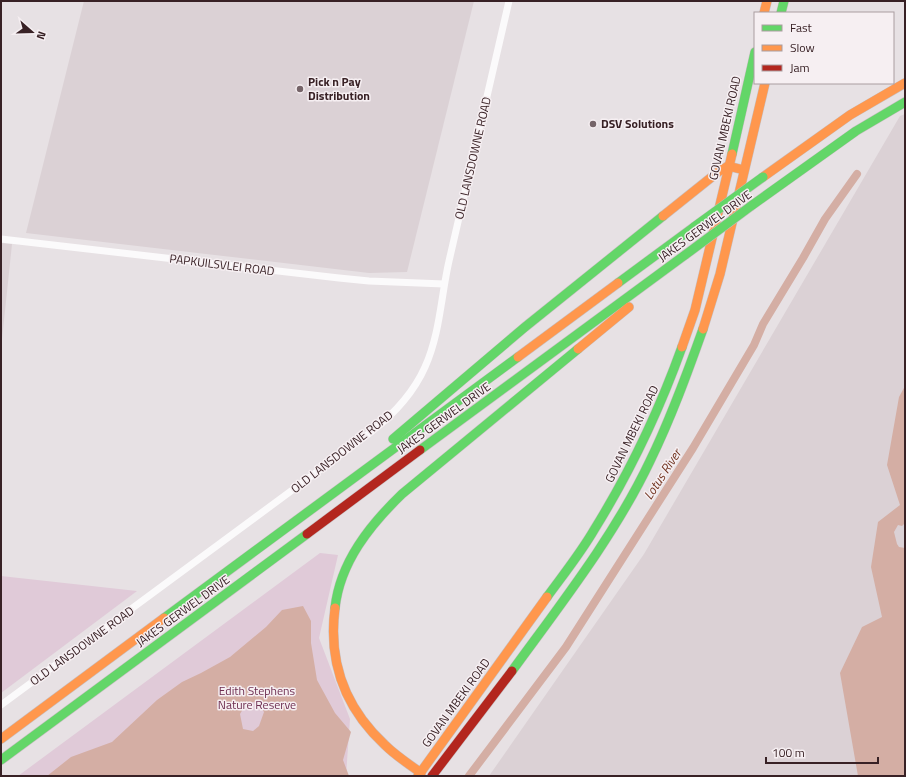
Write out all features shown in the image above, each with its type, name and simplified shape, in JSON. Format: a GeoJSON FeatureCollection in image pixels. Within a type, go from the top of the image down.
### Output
{"type":"FeatureCollection","features":[{"type":"Feature","properties":{"kind":"main road"},"geometry":{"type":"LineString","coordinates":[[764,12],[767,1]]}},
{"type":"Feature","properties":{"kind":"main road"},"geometry":{"type":"LineString","coordinates":[[781,12],[784,1]]}},
{"type":"Feature","properties":{"kind":"main road","name":"GOVAN MBEKI ROAD"},"geometry":{"type":"LineString","coordinates":[[422,775],[588,539],[617,492],[650,428],[669,383],[695,310],[754,56]]}},
{"type":"Feature","properties":{"kind":"main road","name":"JAKES GERWEL DRIVE"},"geometry":{"type":"LineString","coordinates":[[1,739],[806,145],[851,114],[905,83]]}},
{"type":"Feature","properties":{"kind":"main road","name":"GOVAN MBEKI ROAD"},"geometry":{"type":"LineString","coordinates":[[432,776],[499,690],[574,586],[607,537],[631,497],[646,468],[682,388],[706,323],[720,274],[765,84]]}},
{"type":"Feature","properties":{"kind":"main road","name":"JAKES GERWEL DRIVE"},"geometry":{"type":"LineString","coordinates":[[1,760],[751,206],[856,131],[905,102]]}},
{"type":"Feature","properties":{"kind":"main road"},"geometry":{"type":"LineString","coordinates":[[310,511],[526,327],[718,172],[728,166],[744,170]]}},
{"type":"Feature","properties":{"kind":"main road"},"geometry":{"type":"LineString","coordinates":[[422,775],[388,749],[366,725],[345,692],[334,657],[331,623],[339,585],[345,568],[363,537],[398,498],[641,297],[677,261]]}},
{"type":"Feature","properties":{"kind":"street","name":"OLD LANSDOWNE ROAD"},"geometry":{"type":"LineString","coordinates":[[1,706],[385,421],[408,396],[425,367],[434,342],[444,284],[509,1]]}},
{"type":"Feature","properties":{"kind":"street","name":"PAPKUILSVLEI ROAD"},"geometry":{"type":"LineString","coordinates":[[1,239],[339,278],[369,281],[444,284]]}},
{"type":"Feature","properties":{"kind":"shaded area"},"geometry":{"type":"Polygon","coordinates":[[[84,1],[474,1],[407,272],[369,273],[26,233],[84,1]]]}},
{"type":"Feature","properties":{"kind":"shaded area"},"geometry":{"type":"Polygon","coordinates":[[[905,114],[905,776],[489,776],[644,554],[900,116],[905,114]]]}},
{"type":"Feature","properties":{"kind":"shaded area"},"geometry":{"type":"Polygon","coordinates":[[[1,243],[12,244],[1,349],[1,243]]]}},
{"type":"Feature","properties":{"kind":"shaded area"},"geometry":{"type":"Polygon","coordinates":[[[905,386],[905,523],[902,526],[898,525],[894,532],[899,547],[905,548],[905,776],[858,776],[840,673],[862,627],[882,617],[871,567],[878,522],[900,505],[887,465],[899,397],[905,386]]]}},
{"type":"Feature","properties":{"kind":"shaded area","name":"Edith Stephens Nature Reserve"},"geometry":{"type":"Polygon","coordinates":[[[303,606],[311,621],[311,643],[317,680],[335,713],[351,732],[343,760],[349,776],[47,776],[71,757],[112,742],[157,700],[182,682],[230,657],[266,627],[282,610],[303,606]],[[254,702],[246,704],[240,714],[243,729],[253,731],[259,726],[264,712],[261,707],[254,702]]]}},
{"type":"Feature","properties":{"kind":"green space","name":"Edith Stephens Nature Reserve"},"geometry":{"type":"Polygon","coordinates":[[[320,553],[338,555],[319,638],[350,719],[346,776],[18,776],[320,553]]]}},
{"type":"Feature","properties":{"kind":"green space"},"geometry":{"type":"Polygon","coordinates":[[[1,576],[137,591],[1,693],[1,576]]]}},
{"type":"Feature","properties":{"kind":"waterway","name":"Lotus River"},"geometry":{"type":"LineString","coordinates":[[469,776],[566,647],[693,448],[754,345],[763,324],[825,219],[857,174]]}},
{"type":"Feature","properties":{"kind":"traffic: fast"},"geometry":{"type":"LineString","coordinates":[[781,12],[784,1]]}},
{"type":"Feature","properties":{"kind":"traffic: fast"},"geometry":{"type":"LineString","coordinates":[[732,154],[754,56]]}},
{"type":"Feature","properties":{"kind":"traffic: fast"},"geometry":{"type":"LineString","coordinates":[[751,206],[856,131],[905,102]]}},
{"type":"Feature","properties":{"kind":"traffic: fast"},"geometry":{"type":"LineString","coordinates":[[694,227],[763,177]]}},
{"type":"Feature","properties":{"kind":"traffic: fast"},"geometry":{"type":"LineString","coordinates":[[685,255],[751,206]]}},
{"type":"Feature","properties":{"kind":"traffic: fast"},"geometry":{"type":"LineString","coordinates":[[393,439],[525,327],[663,216]]}},
{"type":"Feature","properties":{"kind":"traffic: fast"},"geometry":{"type":"LineString","coordinates":[[618,283],[694,227]]}},
{"type":"Feature","properties":{"kind":"traffic: fast"},"geometry":{"type":"LineString","coordinates":[[420,450],[685,255]]}},
{"type":"Feature","properties":{"kind":"traffic: fast"},"geometry":{"type":"LineString","coordinates":[[512,671],[604,543],[636,489],[658,445],[672,412],[703,329]]}},
{"type":"Feature","properties":{"kind":"traffic: fast"},"geometry":{"type":"LineString","coordinates":[[547,597],[583,548],[620,486],[654,418],[682,347]]}},
{"type":"Feature","properties":{"kind":"traffic: fast"},"geometry":{"type":"LineString","coordinates":[[335,608],[343,575],[358,545],[390,506],[402,494],[578,349]]}},
{"type":"Feature","properties":{"kind":"traffic: fast"},"geometry":{"type":"LineString","coordinates":[[164,618],[518,357]]}},
{"type":"Feature","properties":{"kind":"traffic: fast"},"geometry":{"type":"LineString","coordinates":[[1,760],[307,534]]}},
{"type":"Feature","properties":{"kind":"traffic: slow"},"geometry":{"type":"LineString","coordinates":[[764,12],[767,1]]}},
{"type":"Feature","properties":{"kind":"traffic: slow"},"geometry":{"type":"LineString","coordinates":[[763,177],[850,115],[905,83]]}},
{"type":"Feature","properties":{"kind":"traffic: slow"},"geometry":{"type":"LineString","coordinates":[[703,329],[720,274],[765,84]]}},
{"type":"Feature","properties":{"kind":"traffic: slow"},"geometry":{"type":"LineString","coordinates":[[682,347],[695,310],[732,154]]}},
{"type":"Feature","properties":{"kind":"traffic: slow"},"geometry":{"type":"LineString","coordinates":[[663,216],[718,172],[728,166],[744,170]]}},
{"type":"Feature","properties":{"kind":"traffic: slow"},"geometry":{"type":"LineString","coordinates":[[518,357],[618,283]]}},
{"type":"Feature","properties":{"kind":"traffic: slow"},"geometry":{"type":"LineString","coordinates":[[578,349],[629,307]]}},
{"type":"Feature","properties":{"kind":"traffic: slow"},"geometry":{"type":"LineString","coordinates":[[418,776],[547,597]]}},
{"type":"Feature","properties":{"kind":"traffic: slow"},"geometry":{"type":"LineString","coordinates":[[335,608],[333,628],[334,647],[337,665],[349,699],[359,715],[385,745],[421,773]]}},
{"type":"Feature","properties":{"kind":"traffic: slow"},"geometry":{"type":"LineString","coordinates":[[1,739],[164,618]]}},
{"type":"Feature","properties":{"kind":"traffic: jam"},"geometry":{"type":"LineString","coordinates":[[307,534],[420,450]]}},
{"type":"Feature","properties":{"kind":"traffic: jam"},"geometry":{"type":"LineString","coordinates":[[432,776],[512,671]]}},
{"type":"Feature","properties":{"kind":"place","name":"Pick n Pay Distribution"},"geometry":{"type":"Point","coordinates":[300,89]}},
{"type":"Feature","properties":{"kind":"place","name":"DSV Solutions"},"geometry":{"type":"Point","coordinates":[593,124]}}]}
